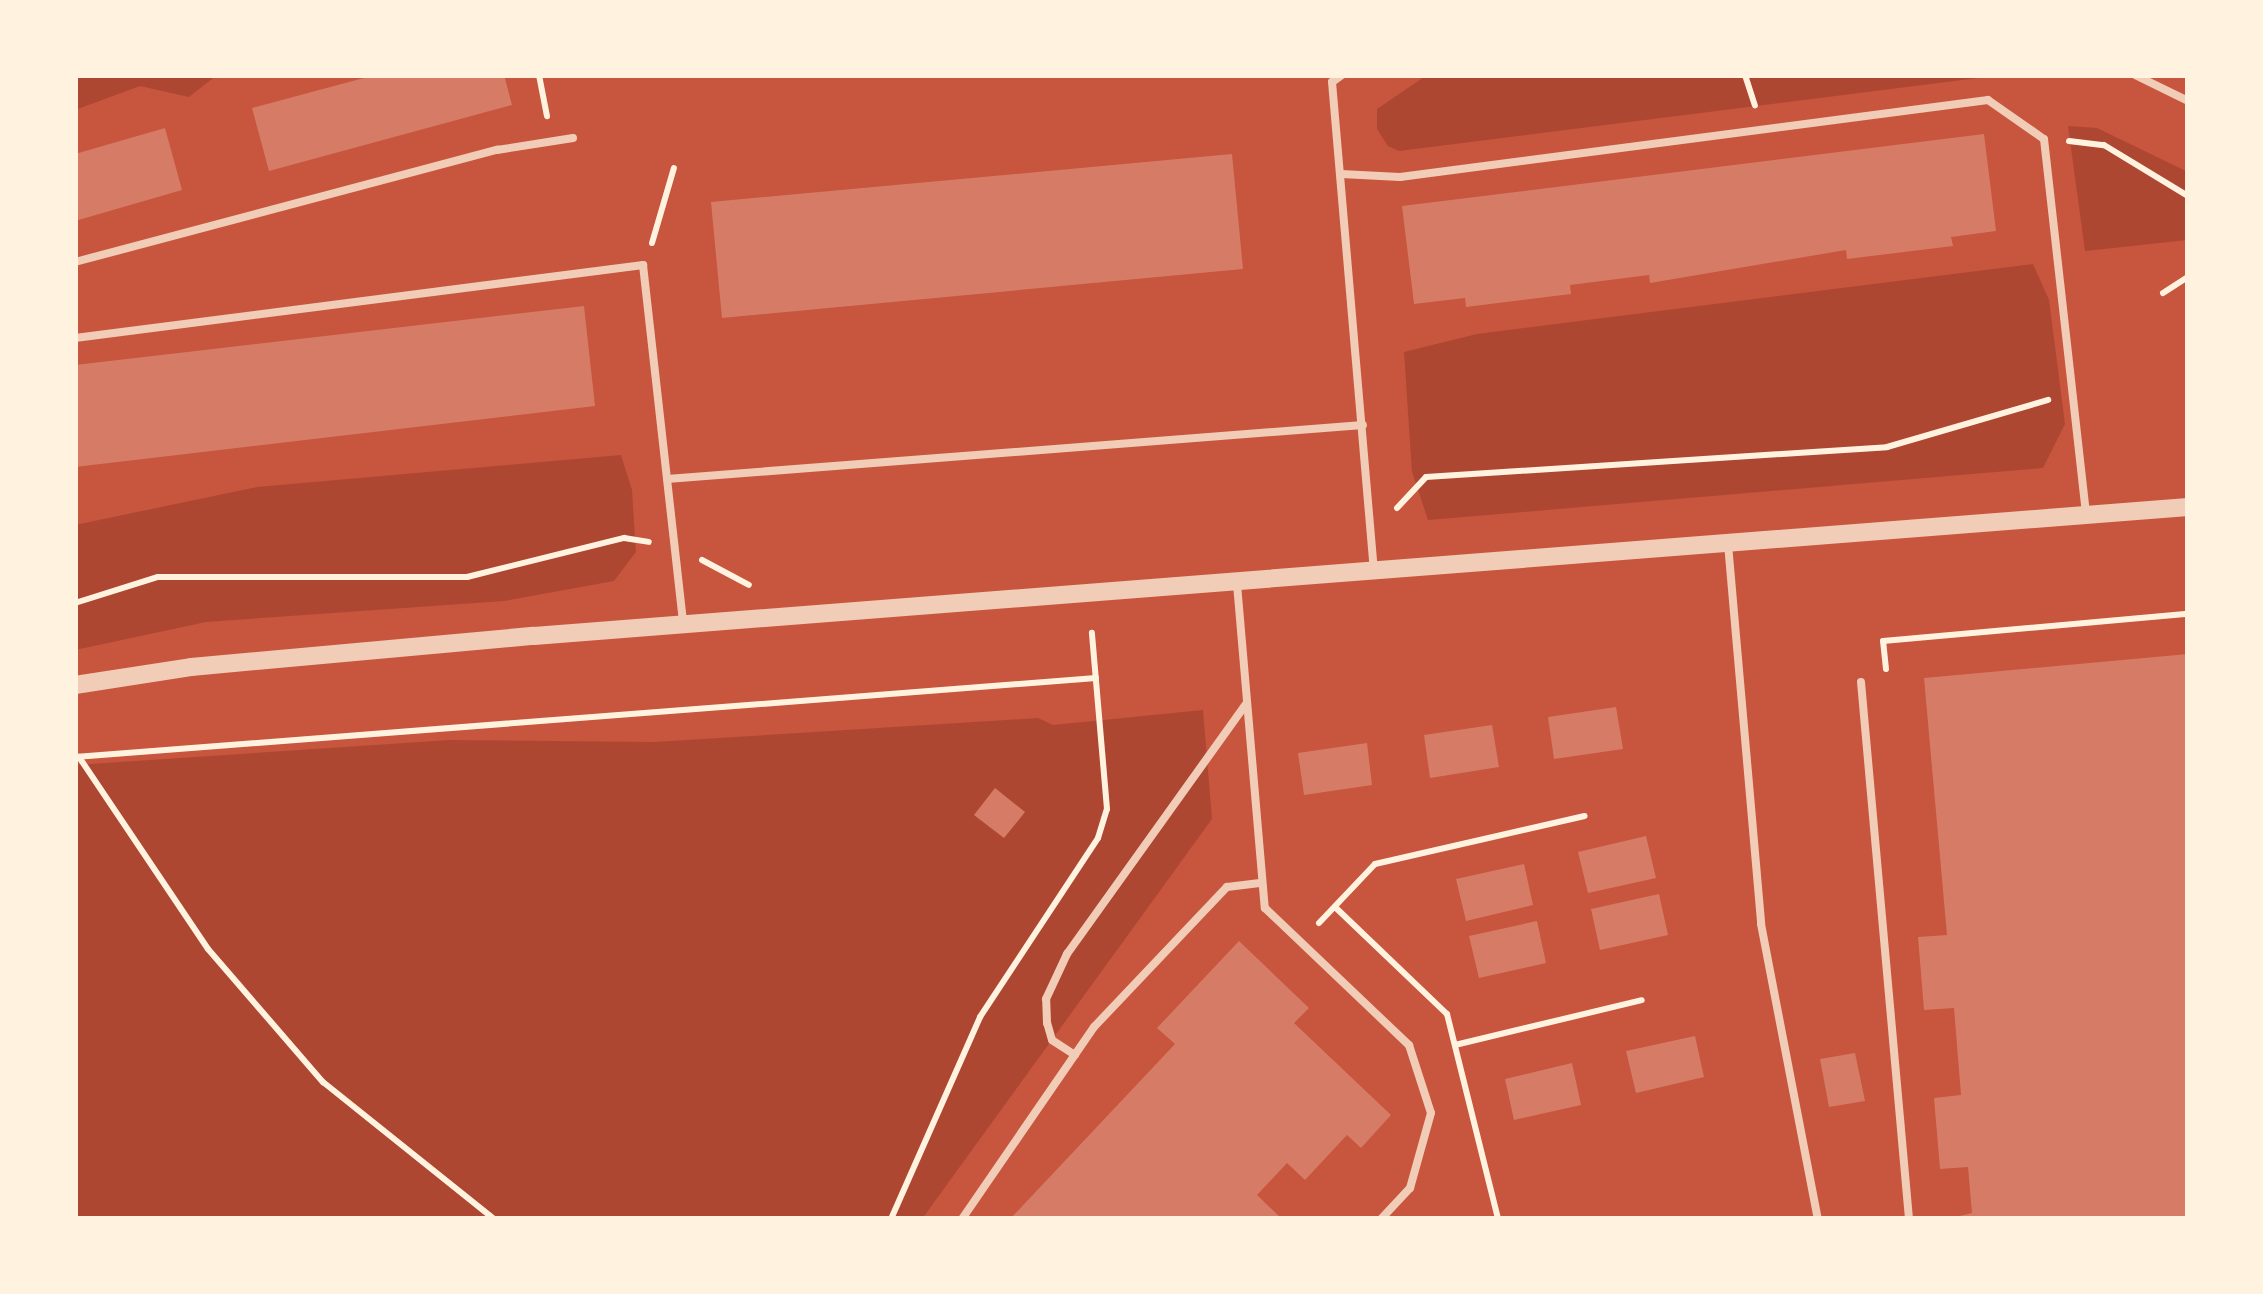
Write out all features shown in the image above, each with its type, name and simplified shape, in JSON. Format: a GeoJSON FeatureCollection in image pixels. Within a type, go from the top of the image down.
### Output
{"type":"FeatureCollection","features":[{"type":"Feature","properties":{"kind":"street"},"geometry":{"type":"LineString","coordinates":[[75,686],[283,658],[2188,507]]}},
{"type":"Feature","properties":{"kind":"lane"},"geometry":{"type":"LineString","coordinates":[[1342,75],[1332,82],[1375,573]]}},
{"type":"Feature","properties":{"kind":"lane"},"geometry":{"type":"LineString","coordinates":[[2135,75],[2188,101]]}},
{"type":"Feature","properties":{"kind":"lane"},"geometry":{"type":"LineString","coordinates":[[1342,174],[1400,176],[1988,100],[2044,138],[2086,516]]}},
{"type":"Feature","properties":{"kind":"lane"},"geometry":{"type":"LineString","coordinates":[[75,262],[497,150],[573,138]]}},
{"type":"Feature","properties":{"kind":"lane"},"geometry":{"type":"LineString","coordinates":[[75,338],[643,265],[684,628]]}},
{"type":"Feature","properties":{"kind":"lane"},"geometry":{"type":"LineString","coordinates":[[667,479],[1363,425]]}},
{"type":"Feature","properties":{"kind":"lane"},"geometry":{"type":"LineString","coordinates":[[1728,544],[1762,924],[1818,1219]]}},
{"type":"Feature","properties":{"kind":"lane"},"geometry":{"type":"LineString","coordinates":[[1237,584],[1265,908],[1409,1045],[1431,1113],[1410,1188],[1380,1219]]}},
{"type":"Feature","properties":{"kind":"lane"},"geometry":{"type":"LineString","coordinates":[[1861,682],[1910,1219]]}},
{"type":"Feature","properties":{"kind":"lane"},"geometry":{"type":"LineString","coordinates":[[1075,1055],[1052,1040],[1047,1022],[1046,999],[1068,954],[1247,704]]}},
{"type":"Feature","properties":{"kind":"lane"},"geometry":{"type":"LineString","coordinates":[[962,1219],[1075,1055],[1226,886],[1262,883]]}},
{"type":"Feature","properties":{"kind":"path"},"geometry":{"type":"LineString","coordinates":[[539,75],[555,141]]}},
{"type":"Feature","properties":{"kind":"path"},"geometry":{"type":"LineString","coordinates":[[1745,75],[1750,88]]}},
{"type":"Feature","properties":{"kind":"path"},"geometry":{"type":"LineString","coordinates":[[2044,138],[2104,145],[2188,196]]}},
{"type":"Feature","properties":{"kind":"path"},"geometry":{"type":"LineString","coordinates":[[656,234],[674,168]]}},
{"type":"Feature","properties":{"kind":"path"},"geometry":{"type":"LineString","coordinates":[[2163,293],[2188,277]]}},
{"type":"Feature","properties":{"kind":"path"},"geometry":{"type":"LineString","coordinates":[[1372,536],[1426,477],[1887,447],[2074,393]]}},
{"type":"Feature","properties":{"kind":"path"},"geometry":{"type":"LineString","coordinates":[[75,604],[158,577],[467,577],[624,538],[674,546],[750,585]]}},
{"type":"Feature","properties":{"kind":"path"},"geometry":{"type":"LineString","coordinates":[[1887,681],[1883,642],[2188,614]]}},
{"type":"Feature","properties":{"kind":"path"},"geometry":{"type":"LineString","coordinates":[[890,1219],[980,1017],[1098,838],[1107,809],[1092,633]]}},
{"type":"Feature","properties":{"kind":"path"},"geometry":{"type":"LineString","coordinates":[[77,757],[1096,678]]}},
{"type":"Feature","properties":{"kind":"path"},"geometry":{"type":"LineString","coordinates":[[77,757],[208,948],[323,1082],[494,1219]]}},
{"type":"Feature","properties":{"kind":"path"},"geometry":{"type":"LineString","coordinates":[[1301,942],[1375,864],[1585,816]]}},
{"type":"Feature","properties":{"kind":"path"},"geometry":{"type":"LineString","coordinates":[[1455,1045],[1642,1000]]}},
{"type":"Feature","properties":{"kind":"shaded area"},"geometry":{"type":"Polygon","coordinates":[[[75,75],[217,75],[189,97],[140,86],[75,110],[75,75]]]}},
{"type":"Feature","properties":{"kind":"shaded area"},"geometry":{"type":"Polygon","coordinates":[[[1427,75],[1986,77],[1399,151],[1388,146],[1377,129],[1377,109],[1427,75]]]}},
{"type":"Feature","properties":{"kind":"shaded area"},"geometry":{"type":"Polygon","coordinates":[[[2068,126],[2097,128],[2188,172],[2188,240],[2085,251],[2068,126]]]}},
{"type":"Feature","properties":{"kind":"shaded area"},"geometry":{"type":"Polygon","coordinates":[[[2033,264],[2049,300],[2065,424],[2043,468],[1428,520],[1412,472],[1404,352],[1477,334],[2033,264]]]}},
{"type":"Feature","properties":{"kind":"shaded area"},"geometry":{"type":"Polygon","coordinates":[[[621,455],[632,490],[636,552],[614,581],[504,601],[206,622],[75,650],[75,525],[257,487],[621,455]]]}},
{"type":"Feature","properties":{"kind":"shaded area"},"geometry":{"type":"Polygon","coordinates":[[[1203,710],[1212,819],[922,1219],[75,1219],[75,765],[450,740],[654,742],[1038,718],[1053,725],[1203,710]]]}},
{"type":"Feature","properties":{"kind":"building"},"geometry":{"type":"Polygon","coordinates":[[[375,75],[504,75],[512,105],[269,171],[252,108],[375,75]]]}},
{"type":"Feature","properties":{"kind":"building"},"geometry":{"type":"Polygon","coordinates":[[[165,128],[182,190],[75,221],[75,154],[165,128]]]}},
{"type":"Feature","properties":{"kind":"building"},"geometry":{"type":"Polygon","coordinates":[[[1984,134],[1996,231],[1951,237],[1953,246],[1847,259],[1846,250],[1650,283],[1649,275],[1570,285],[1571,294],[1466,307],[1465,298],[1414,304],[1402,206],[1984,134]]]}},
{"type":"Feature","properties":{"kind":"building"},"geometry":{"type":"Polygon","coordinates":[[[1232,154],[1243,269],[722,318],[711,202],[1232,154]]]}},
{"type":"Feature","properties":{"kind":"building"},"geometry":{"type":"Polygon","coordinates":[[[584,306],[595,406],[75,467],[75,365],[584,306]]]}},
{"type":"Feature","properties":{"kind":"building"},"geometry":{"type":"Polygon","coordinates":[[[2188,654],[2188,1219],[1947,1219],[1972,1213],[1968,1167],[1940,1169],[1934,1098],[1961,1095],[1954,1008],[1924,1010],[1918,937],[1947,935],[1924,678],[2188,654]]]}},
{"type":"Feature","properties":{"kind":"building"},"geometry":{"type":"Polygon","coordinates":[[[1616,707],[1623,749],[1554,759],[1548,717],[1616,707]]]}},
{"type":"Feature","properties":{"kind":"building"},"geometry":{"type":"Polygon","coordinates":[[[1492,725],[1499,767],[1430,778],[1424,735],[1492,725]]]}},
{"type":"Feature","properties":{"kind":"building"},"geometry":{"type":"Polygon","coordinates":[[[1367,743],[1372,785],[1304,795],[1298,753],[1367,743]]]}},
{"type":"Feature","properties":{"kind":"building"},"geometry":{"type":"Polygon","coordinates":[[[995,788],[1025,812],[1004,838],[974,815],[995,788]]]}},
{"type":"Feature","properties":{"kind":"building"},"geometry":{"type":"Polygon","coordinates":[[[1646,836],[1656,878],[1588,893],[1578,852],[1646,836]]]}},
{"type":"Feature","properties":{"kind":"building"},"geometry":{"type":"Polygon","coordinates":[[[1524,864],[1533,905],[1466,921],[1456,879],[1524,864]]]}},
{"type":"Feature","properties":{"kind":"building"},"geometry":{"type":"Polygon","coordinates":[[[1659,894],[1668,935],[1600,950],[1591,909],[1659,894]]]}},
{"type":"Feature","properties":{"kind":"building"},"geometry":{"type":"Polygon","coordinates":[[[1537,921],[1546,963],[1479,978],[1469,936],[1537,921]]]}},
{"type":"Feature","properties":{"kind":"building"},"geometry":{"type":"Polygon","coordinates":[[[1239,941],[1309,1008],[1294,1023],[1391,1115],[1361,1148],[1347,1135],[1305,1180],[1287,1163],[1257,1195],[1282,1219],[1010,1219],[1175,1044],[1157,1028],[1239,941]]]}},
{"type":"Feature","properties":{"kind":"building"},"geometry":{"type":"Polygon","coordinates":[[[1695,1036],[1704,1077],[1636,1093],[1626,1051],[1695,1036]]]}},
{"type":"Feature","properties":{"kind":"building"},"geometry":{"type":"Polygon","coordinates":[[[1855,1053],[1865,1101],[1829,1107],[1820,1059],[1855,1053]]]}},
{"type":"Feature","properties":{"kind":"building"},"geometry":{"type":"Polygon","coordinates":[[[1572,1063],[1581,1105],[1514,1120],[1505,1079],[1572,1063]]]}}]}
